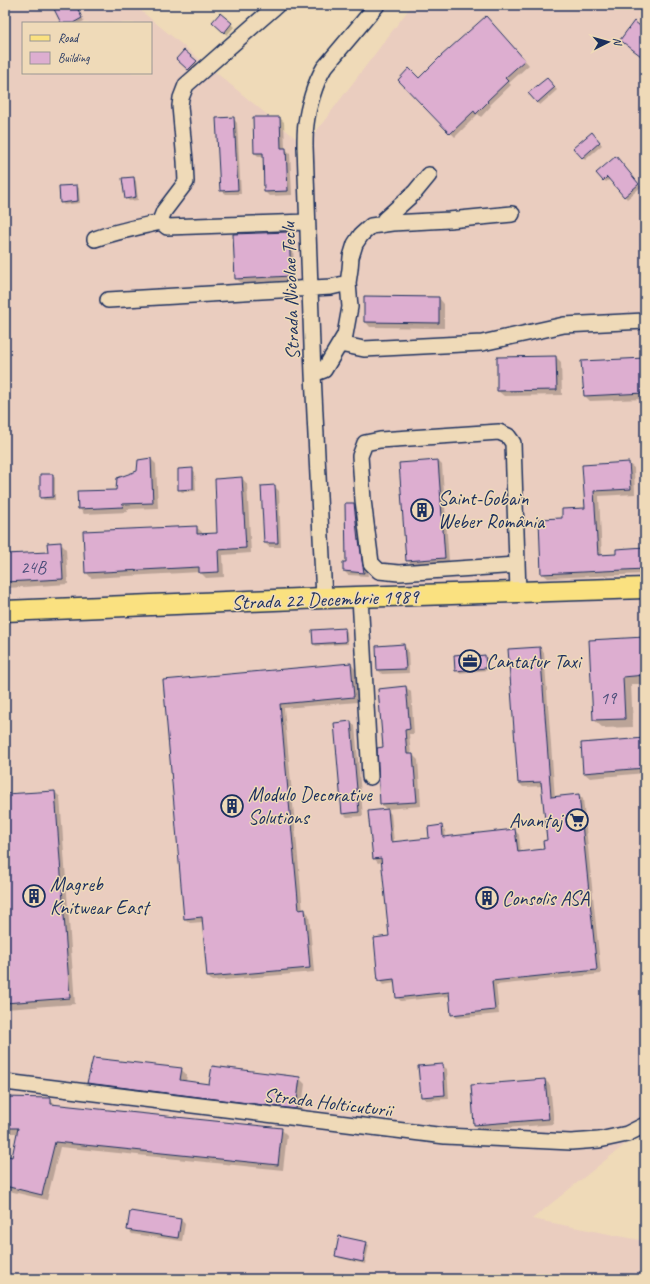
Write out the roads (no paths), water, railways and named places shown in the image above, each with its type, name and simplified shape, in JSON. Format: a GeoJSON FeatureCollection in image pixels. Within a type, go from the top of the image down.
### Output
{"type":"FeatureCollection","features":[{"type":"Feature","properties":{"kind":"main road","name":"Strada 22 Decembrie 1989"},"geometry":{"type":"LineString","coordinates":[[5,610],[645,588]]}},
{"type":"Feature","properties":{"kind":"street"},"geometry":{"type":"LineString","coordinates":[[161,222],[160,221],[164,211],[186,182],[180,106],[181,98],[186,86],[277,5]]}},
{"type":"Feature","properties":{"kind":"street","name":"Strada Nicolae Teclu"},"geometry":{"type":"LineString","coordinates":[[324,598],[312,374],[305,146],[306,125],[311,101],[320,74],[377,5]]}},
{"type":"Feature","properties":{"kind":"street"},"geometry":{"type":"LineString","coordinates":[[381,225],[415,192],[429,175]]}},
{"type":"Feature","properties":{"kind":"street"},"geometry":{"type":"LineString","coordinates":[[312,374],[319,373],[324,370],[346,335],[350,307],[348,283],[351,257],[355,244],[361,235],[371,226],[392,223],[449,220],[512,214]]}},
{"type":"Feature","properties":{"kind":"street"},"geometry":{"type":"LineString","coordinates":[[161,222],[167,227],[308,222]]}},
{"type":"Feature","properties":{"kind":"street"},"geometry":{"type":"LineString","coordinates":[[96,239],[123,230],[161,222]]}},
{"type":"Feature","properties":{"kind":"street"},"geometry":{"type":"LineString","coordinates":[[108,300],[310,289],[331,287],[348,283]]}},
{"type":"Feature","properties":{"kind":"street"},"geometry":{"type":"LineString","coordinates":[[340,344],[364,349],[482,343],[564,325],[645,321]]}},
{"type":"Feature","properties":{"kind":"street"},"geometry":{"type":"LineString","coordinates":[[517,566],[399,573],[379,571],[371,563],[363,500],[360,456],[365,443],[380,440],[499,432],[508,436],[513,443],[518,592]]}},
{"type":"Feature","properties":{"kind":"street"},"geometry":{"type":"LineString","coordinates":[[360,597],[370,778]]}},
{"type":"Feature","properties":{"kind":"street","name":"Strada Holticuturii"},"geometry":{"type":"LineString","coordinates":[[5,1082],[445,1136],[571,1142],[600,1140],[626,1134],[645,1125]]}},
{"type":"Feature","properties":{"kind":"place","name":"Saint-Gobain Weber România"},"geometry":{"type":"Point","coordinates":[422,510]}},
{"type":"Feature","properties":{"kind":"place","name":"Cantatur Taxi"},"geometry":{"type":"Point","coordinates":[470,661]}},
{"type":"Feature","properties":{"kind":"place","name":"Modulo Decorative Solutions"},"geometry":{"type":"Point","coordinates":[232,806]}},
{"type":"Feature","properties":{"kind":"place","name":"Avantaj"},"geometry":{"type":"Point","coordinates":[577,820]}},
{"type":"Feature","properties":{"kind":"place","name":"Magreb Knitwear East"},"geometry":{"type":"Point","coordinates":[34,896]}},
{"type":"Feature","properties":{"kind":"place","name":"Consolis ASA"},"geometry":{"type":"Point","coordinates":[487,898]}}]}
